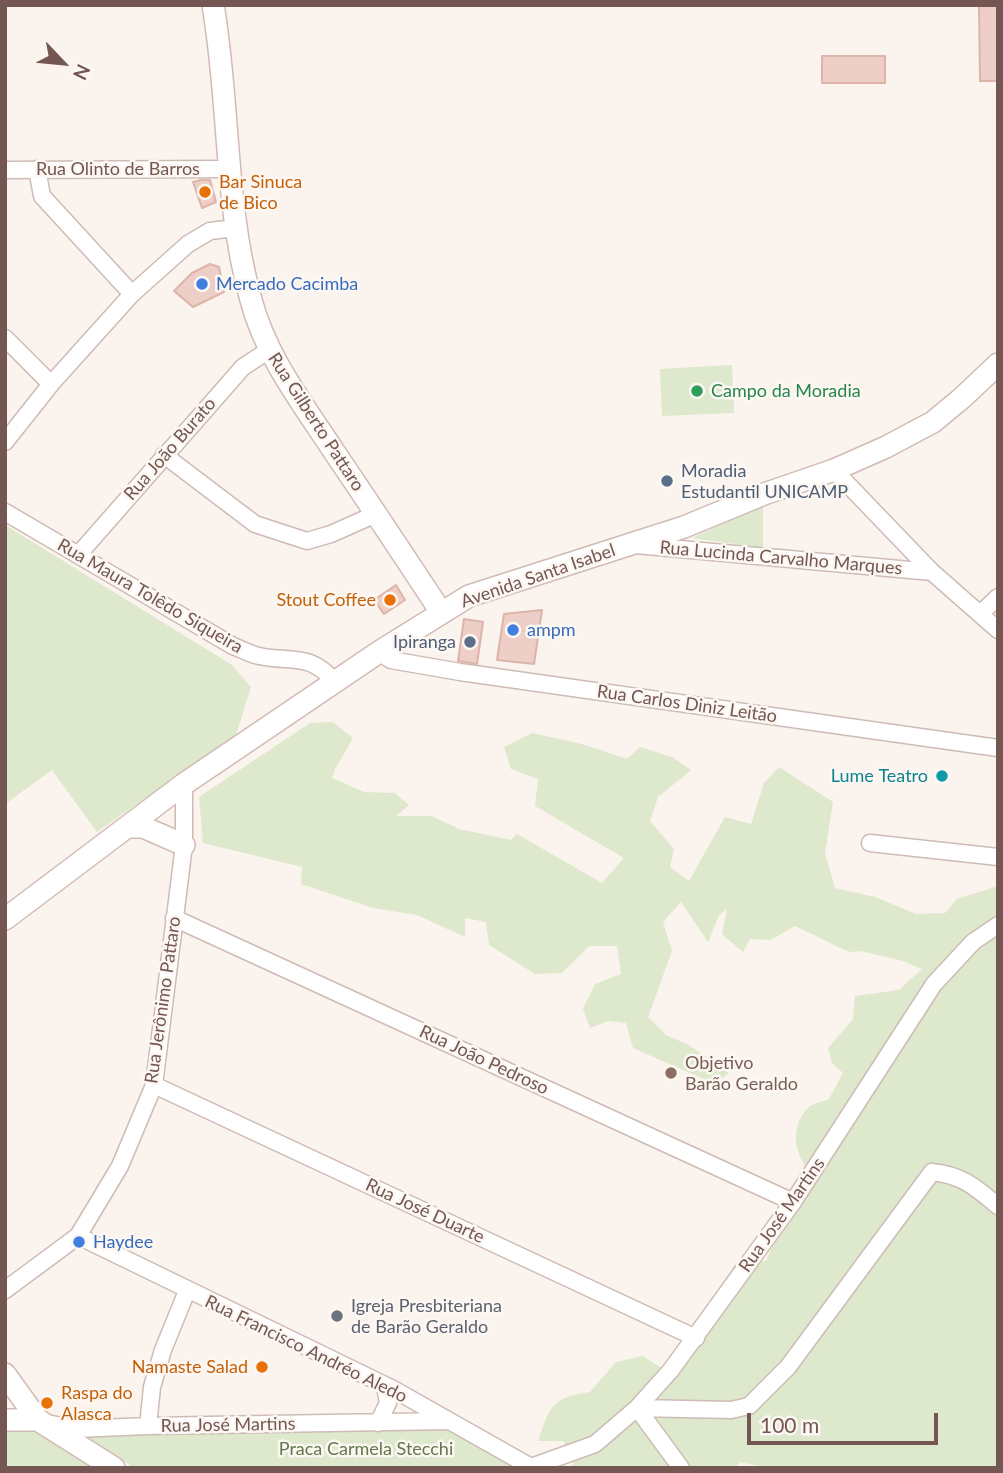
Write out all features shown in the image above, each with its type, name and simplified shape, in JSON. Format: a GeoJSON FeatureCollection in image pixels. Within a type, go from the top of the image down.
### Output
{"type":"FeatureCollection","features":[{"type":"Feature","properties":{"kind":"main road","name":"Rua Gilberto Pattaro"},"geometry":{"type":"LineString","coordinates":[[213,5],[220,46],[234,228],[251,303],[269,350],[441,612]]}},
{"type":"Feature","properties":{"kind":"main road","name":"Avenida Santa Isabel"},"geometry":{"type":"LineString","coordinates":[[5,919],[184,783],[379,652],[471,595],[684,527],[764,494],[834,470],[933,422],[998,364]]}},
{"type":"Feature","properties":{"kind":"main road"},"geometry":{"type":"LineString","coordinates":[[127,827],[144,827],[184,845]]}},
{"type":"Feature","properties":{"kind":"main road"},"geometry":{"type":"LineString","coordinates":[[5,1374],[38,1420],[112,1467]]}},
{"type":"Feature","properties":{"kind":"main road","name":"Rua José Martins"},"geometry":{"type":"LineString","coordinates":[[5,1420],[38,1420]]}},
{"type":"Feature","properties":{"kind":"street"},"geometry":{"type":"LineString","coordinates":[[37,169],[42,196],[132,294]]}},
{"type":"Feature","properties":{"kind":"street","name":"Rua Olinto de Barros"},"geometry":{"type":"LineString","coordinates":[[5,170],[230,169]]}},
{"type":"Feature","properties":{"kind":"street"},"geometry":{"type":"LineString","coordinates":[[5,442],[51,384],[132,294],[188,244],[211,231],[234,228]]}},
{"type":"Feature","properties":{"kind":"street"},"geometry":{"type":"LineString","coordinates":[[5,338],[51,384]]}},
{"type":"Feature","properties":{"kind":"street","name":"Rua João Burato"},"geometry":{"type":"LineString","coordinates":[[78,555],[243,367],[269,350]]}},
{"type":"Feature","properties":{"kind":"street"},"geometry":{"type":"LineString","coordinates":[[164,455],[255,524],[307,541],[331,534],[376,514]]}},
{"type":"Feature","properties":{"kind":"street"},"geometry":{"type":"LineString","coordinates":[[834,470],[932,572],[998,631]]}},
{"type":"Feature","properties":{"kind":"street","name":"Rua Maura Tolêdo Siqueira"},"geometry":{"type":"LineString","coordinates":[[5,512],[233,646],[258,656],[292,658],[322,667],[335,682]]}},
{"type":"Feature","properties":{"kind":"street","name":"Rua Lucinda Carvalho Marques"},"geometry":{"type":"LineString","coordinates":[[630,544],[932,572]]}},
{"type":"Feature","properties":{"kind":"street"},"geometry":{"type":"LineString","coordinates":[[980,614],[998,597]]}},
{"type":"Feature","properties":{"kind":"street","name":"Rua Carlos Diniz Leitão"},"geometry":{"type":"LineString","coordinates":[[379,652],[391,660],[460,672],[998,748]]}},
{"type":"Feature","properties":{"kind":"street","name":"Rua Jerônimo Pattaro"},"geometry":{"type":"LineString","coordinates":[[5,1290],[78,1236],[120,1166],[154,1085],[184,845],[184,783]]}},
{"type":"Feature","properties":{"kind":"street"},"geometry":{"type":"LineString","coordinates":[[870,843],[998,857]]}},
{"type":"Feature","properties":{"kind":"street","name":"Rua João Pedroso"},"geometry":{"type":"LineString","coordinates":[[174,918],[793,1202]]}},
{"type":"Feature","properties":{"kind":"street","name":"Rua José Martins"},"geometry":{"type":"LineString","coordinates":[[531,1467],[595,1444],[637,1408],[671,1370],[793,1202],[934,984],[973,942],[998,925]]}},
{"type":"Feature","properties":{"kind":"street","name":"Rua José Duarte"},"geometry":{"type":"LineString","coordinates":[[154,1085],[696,1338]]}},
{"type":"Feature","properties":{"kind":"street"},"geometry":{"type":"LineString","coordinates":[[637,1408],[731,1410],[749,1406],[788,1367],[932,1172],[952,1174],[969,1182],[998,1206]]}},
{"type":"Feature","properties":{"kind":"street","name":"Rua Francisco Andréo Aledo"},"geometry":{"type":"LineString","coordinates":[[78,1236],[385,1386],[531,1467]]}},
{"type":"Feature","properties":{"kind":"street"},"geometry":{"type":"LineString","coordinates":[[148,1426],[152,1387],[163,1350],[187,1291]]}},
{"type":"Feature","properties":{"kind":"street"},"geometry":{"type":"LineString","coordinates":[[378,1423],[388,1403],[385,1386]]}},
{"type":"Feature","properties":{"kind":"street"},"geometry":{"type":"LineString","coordinates":[[637,1408],[681,1468]]}},
{"type":"Feature","properties":{"kind":"street","name":"Rua José Martins"},"geometry":{"type":"LineString","coordinates":[[38,1420],[76,1429],[452,1421]]}},
{"type":"Feature","properties":{"kind":"green space","name":"Campo da Moradia"},"geometry":{"type":"Polygon","coordinates":[[[732,365],[734,413],[662,416],[660,369],[732,365]]]}},
{"type":"Feature","properties":{"kind":"green space"},"geometry":{"type":"Polygon","coordinates":[[[763,505],[763,548],[692,538],[763,505]]]}},
{"type":"Feature","properties":{"kind":"green space"},"geometry":{"type":"Polygon","coordinates":[[[5,525],[232,665],[251,687],[236,735],[97,832],[52,770],[5,804],[5,525]]]}},
{"type":"Feature","properties":{"kind":"green space"},"geometry":{"type":"Polygon","coordinates":[[[333,722],[353,738],[332,778],[364,792],[395,793],[409,805],[396,816],[432,816],[459,829],[511,840],[517,834],[602,883],[624,858],[535,806],[538,779],[511,769],[504,747],[532,733],[582,744],[627,759],[640,747],[672,757],[691,770],[658,797],[650,821],[674,849],[670,867],[689,881],[725,817],[751,824],[764,783],[779,767],[833,802],[825,853],[835,888],[875,897],[916,914],[945,913],[957,899],[998,886],[998,1468],[768,1468],[740,1462],[736,1468],[572,1468],[573,1463],[564,1441],[538,1441],[554,1406],[567,1397],[590,1392],[616,1362],[643,1356],[663,1369],[736,1263],[766,1261],[805,1165],[796,1144],[799,1121],[810,1106],[829,1099],[843,1073],[832,1063],[828,1048],[853,1019],[855,996],[899,990],[922,969],[903,961],[861,951],[849,952],[795,926],[770,940],[750,939],[743,952],[722,934],[727,909],[719,915],[708,942],[681,902],[663,922],[672,951],[648,1017],[666,1035],[689,1045],[729,1073],[715,1084],[633,1048],[626,1023],[608,1021],[590,1028],[583,1009],[595,984],[621,974],[617,946],[589,946],[562,973],[535,974],[489,945],[486,922],[465,918],[465,937],[417,915],[373,908],[301,884],[302,867],[203,843],[199,797],[310,723],[333,722]]]}},
{"type":"Feature","properties":{"kind":"green space"},"geometry":{"type":"Polygon","coordinates":[[[5,1423],[37,1423],[93,1468],[5,1468],[5,1423]]]}},
{"type":"Feature","properties":{"kind":"green space","name":"Praca Carmela Stecchi"},"geometry":{"type":"Polygon","coordinates":[[[450,1429],[521,1468],[134,1468],[83,1434],[450,1429]]]}},
{"type":"Feature","properties":{"kind":"building"},"geometry":{"type":"Polygon","coordinates":[[[979,5],[998,5],[998,81],[980,81],[979,5]]]}},
{"type":"Feature","properties":{"kind":"building"},"geometry":{"type":"Polygon","coordinates":[[[822,56],[885,56],[885,83],[822,83],[822,56]]]}},
{"type":"Feature","properties":{"kind":"building","name":"Bar Sinuca de Bico"},"geometry":{"type":"Polygon","coordinates":[[[210,180],[216,202],[202,208],[193,182],[210,180]]]}},
{"type":"Feature","properties":{"kind":"building","name":"Mercado Cacimba"},"geometry":{"type":"Polygon","coordinates":[[[210,264],[219,267],[224,292],[193,307],[174,291],[192,273],[210,264]]]}},
{"type":"Feature","properties":{"kind":"building","name":"Stout Coffee"},"geometry":{"type":"Polygon","coordinates":[[[396,585],[405,600],[384,614],[374,600],[396,585]]]}},
{"type":"Feature","properties":{"kind":"building"},"geometry":{"type":"Polygon","coordinates":[[[542,610],[534,664],[497,660],[504,614],[542,610]]]}},
{"type":"Feature","properties":{"kind":"building","name":"Ipiranga"},"geometry":{"type":"Polygon","coordinates":[[[464,619],[483,622],[477,664],[458,661],[464,619]]]}},
{"type":"Feature","properties":{"kind":"place","name":"Bar Sinuca de Bico"},"geometry":{"type":"Point","coordinates":[205,192]}},
{"type":"Feature","properties":{"kind":"place","name":"Mercado Cacimba"},"geometry":{"type":"Point","coordinates":[202,284]}},
{"type":"Feature","properties":{"kind":"place","name":"Campo da Moradia"},"geometry":{"type":"Point","coordinates":[697,391]}},
{"type":"Feature","properties":{"kind":"place","name":"Moradia Estudantil UNICAMP"},"geometry":{"type":"Point","coordinates":[667,481]}},
{"type":"Feature","properties":{"kind":"place","name":"Stout Coffee"},"geometry":{"type":"Point","coordinates":[390,600]}},
{"type":"Feature","properties":{"kind":"place","name":"ampm"},"geometry":{"type":"Point","coordinates":[513,630]}},
{"type":"Feature","properties":{"kind":"place","name":"Ipiranga"},"geometry":{"type":"Point","coordinates":[470,642]}},
{"type":"Feature","properties":{"kind":"place","name":"Lume Teatro"},"geometry":{"type":"Point","coordinates":[942,776]}},
{"type":"Feature","properties":{"kind":"place","name":"Objetivo Barão Geraldo"},"geometry":{"type":"Point","coordinates":[671,1073]}},
{"type":"Feature","properties":{"kind":"place","name":"Haydee"},"geometry":{"type":"Point","coordinates":[79,1242]}},
{"type":"Feature","properties":{"kind":"place","name":"Igreja Presbiteriana de Barão Geraldo"},"geometry":{"type":"Point","coordinates":[337,1316]}},
{"type":"Feature","properties":{"kind":"place","name":"Namaste Salad"},"geometry":{"type":"Point","coordinates":[262,1367]}},
{"type":"Feature","properties":{"kind":"place","name":"Raspa do Alasca"},"geometry":{"type":"Point","coordinates":[47,1403]}}]}
